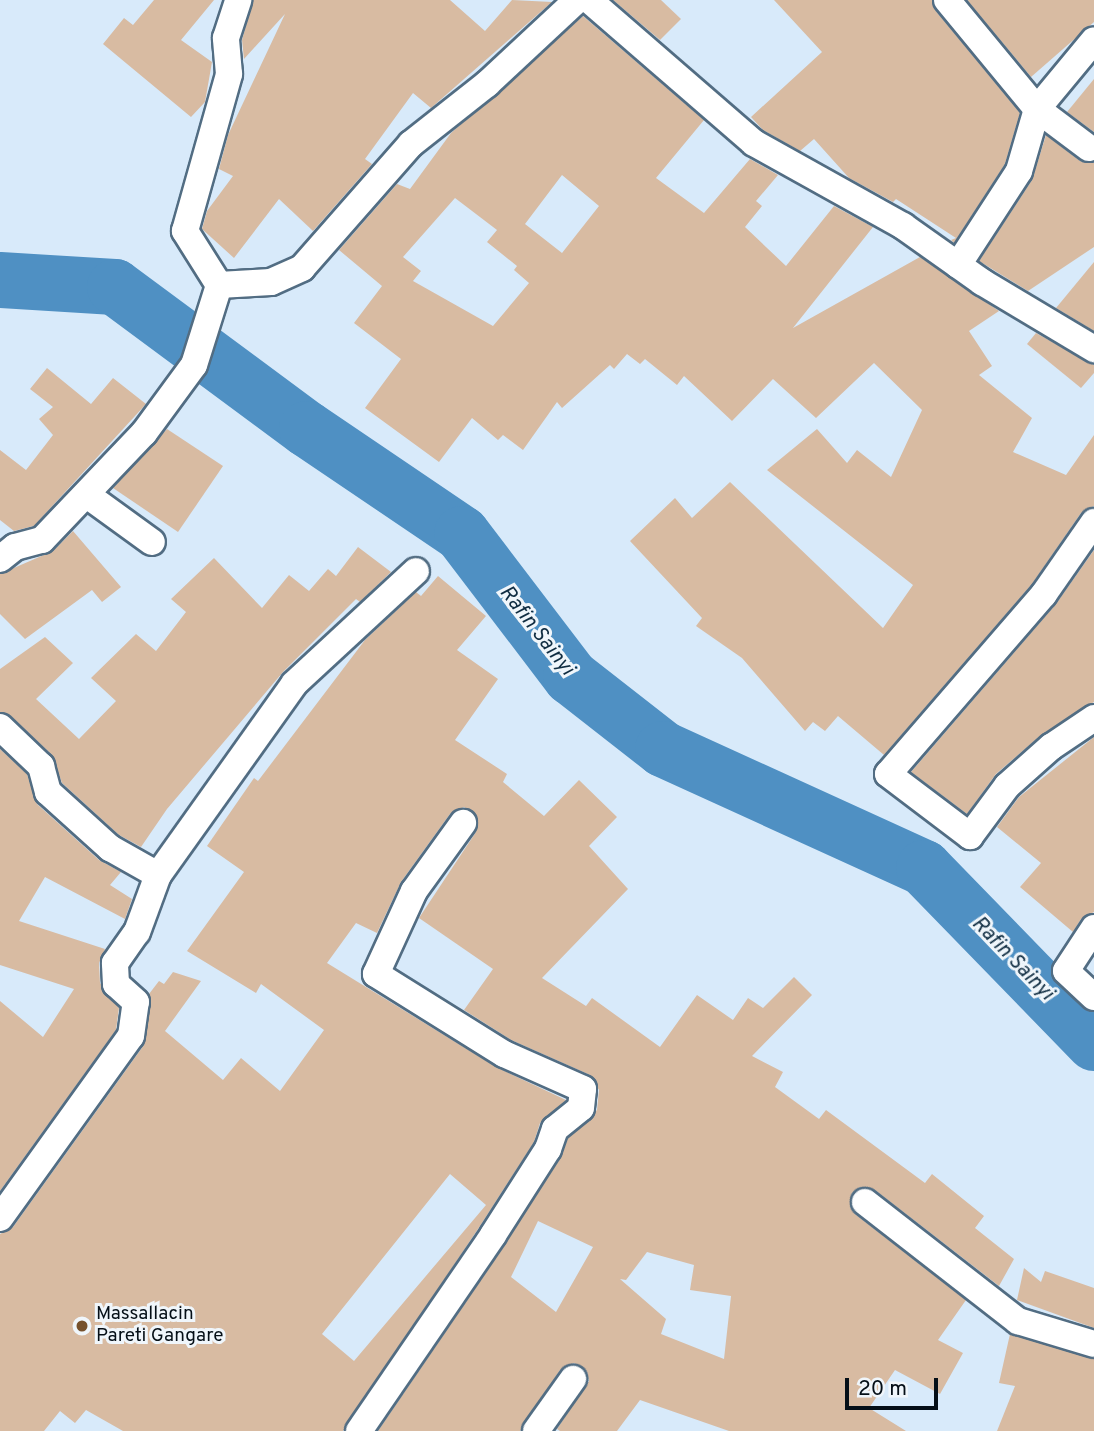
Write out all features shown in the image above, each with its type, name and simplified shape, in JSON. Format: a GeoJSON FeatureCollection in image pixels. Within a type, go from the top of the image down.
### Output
{"type":"FeatureCollection","features":[{"type":"Feature","properties":{"kind":"street"},"geometry":{"type":"LineString","coordinates":[[5,547],[42,540],[144,433],[194,365],[219,285],[185,231],[229,74],[226,38],[238,0]]}},
{"type":"Feature","properties":{"kind":"street"},"geometry":{"type":"LineString","coordinates":[[219,285],[271,282],[302,268],[411,144],[488,84],[577,0]]}},
{"type":"Feature","properties":{"kind":"street"},"geometry":{"type":"LineString","coordinates":[[589,0],[754,143],[903,226],[958,265],[1094,349]]}},
{"type":"Feature","properties":{"kind":"street"},"geometry":{"type":"LineString","coordinates":[[947,0],[1037,109],[1089,148]]}},
{"type":"Feature","properties":{"kind":"street"},"geometry":{"type":"LineString","coordinates":[[958,265],[1019,171],[1037,109],[1094,40]]}},
{"type":"Feature","properties":{"kind":"street"},"geometry":{"type":"LineString","coordinates":[[87,495],[152,542]]}},
{"type":"Feature","properties":{"kind":"street"},"geometry":{"type":"LineString","coordinates":[[1094,522],[1044,594],[888,774],[970,836],[1007,786],[1051,747],[1094,718]]}},
{"type":"Feature","properties":{"kind":"street"},"geometry":{"type":"LineString","coordinates":[[0,1218],[131,1036],[136,1002],[116,984],[116,963],[137,932],[158,875],[294,684],[416,571]]}},
{"type":"Feature","properties":{"kind":"street"},"geometry":{"type":"LineString","coordinates":[[0,727],[41,766],[48,792],[110,848],[158,875]]}},
{"type":"Feature","properties":{"kind":"street"},"geometry":{"type":"LineString","coordinates":[[359,1431],[493,1235],[548,1149],[555,1129],[581,1108],[583,1089],[504,1054],[376,974],[414,891],[463,823]]}},
{"type":"Feature","properties":{"kind":"street"},"geometry":{"type":"LineString","coordinates":[[1094,928],[1066,971],[1094,997]]}},
{"type":"Feature","properties":{"kind":"street"},"geometry":{"type":"LineString","coordinates":[[864,1202],[1017,1321],[1094,1344]]}},
{"type":"Feature","properties":{"kind":"street"},"geometry":{"type":"LineString","coordinates":[[536,1431],[573,1379]]}},
{"type":"Feature","properties":{"kind":"building"},"geometry":{"type":"Polygon","coordinates":[[[154,0],[214,0],[181,40],[212,62],[205,102],[191,117],[103,44],[124,18],[133,25],[154,0]]]}},
{"type":"Feature","properties":{"kind":"building"},"geometry":{"type":"Polygon","coordinates":[[[253,0],[450,0],[485,31],[512,0],[552,2],[431,108],[413,93],[365,159],[372,164],[313,231],[279,199],[234,258],[202,229],[207,211],[233,176],[219,169],[228,135],[285,14],[244,59],[242,40],[253,0]]]}},
{"type":"Feature","properties":{"kind":"building"},"geometry":{"type":"Polygon","coordinates":[[[613,0],[661,0],[681,19],[660,40],[613,0]]]}},
{"type":"Feature","properties":{"kind":"building"},"geometry":{"type":"Polygon","coordinates":[[[774,0],[932,0],[935,10],[1020,113],[1005,164],[954,243],[951,240],[956,238],[896,199],[893,202],[849,178],[814,139],[800,151],[763,130],[751,117],[822,52],[774,0]]]}},
{"type":"Feature","properties":{"kind":"building"},"geometry":{"type":"Polygon","coordinates":[[[967,0],[1094,0],[1094,22],[1031,77],[967,0]]]}},
{"type":"Feature","properties":{"kind":"building"},"geometry":{"type":"Polygon","coordinates":[[[583,16],[704,120],[656,178],[704,213],[750,159],[778,175],[756,201],[762,206],[745,227],[786,266],[834,206],[873,227],[793,328],[920,257],[999,311],[969,331],[992,366],[979,375],[1032,418],[1013,452],[1066,475],[1094,435],[1094,506],[1081,513],[1032,584],[884,755],[838,716],[825,731],[813,722],[805,731],[742,658],[696,626],[702,618],[630,541],[675,498],[692,518],[730,482],[883,628],[913,585],[767,470],[817,429],[847,463],[857,450],[891,477],[922,410],[874,363],[816,418],[773,379],[732,421],[684,376],[677,385],[645,359],[640,364],[627,354],[614,369],[610,365],[562,408],[557,402],[523,450],[503,435],[498,440],[472,418],[439,462],[365,408],[401,359],[354,323],[382,286],[339,250],[397,184],[410,189],[451,133],[583,16]],[[562,175],[525,224],[562,253],[599,206],[562,175]],[[455,198],[403,257],[421,271],[413,281],[493,326],[529,283],[514,270],[517,266],[487,242],[497,230],[455,198]]]}},
{"type":"Feature","properties":{"kind":"building"},"geometry":{"type":"Polygon","coordinates":[[[1094,79],[1094,132],[1067,112],[1094,79]]]}},
{"type":"Feature","properties":{"kind":"building"},"geometry":{"type":"Polygon","coordinates":[[[1046,135],[1080,161],[1094,163],[1094,247],[1028,291],[979,261],[1032,180],[1046,135]]]}},
{"type":"Feature","properties":{"kind":"building"},"geometry":{"type":"Polygon","coordinates":[[[1094,262],[1094,331],[1056,308],[1094,262]]]}},
{"type":"Feature","properties":{"kind":"building"},"geometry":{"type":"Polygon","coordinates":[[[1036,333],[1094,365],[1094,373],[1081,388],[1027,344],[1036,333]]]}},
{"type":"Feature","properties":{"kind":"building"},"geometry":{"type":"Polygon","coordinates":[[[47,368],[91,404],[113,378],[146,404],[34,526],[14,531],[0,520],[0,450],[26,470],[53,435],[39,419],[53,407],[30,389],[47,368]]]}},
{"type":"Feature","properties":{"kind":"building"},"geometry":{"type":"Polygon","coordinates":[[[167,429],[223,466],[178,532],[113,488],[167,429]]]}},
{"type":"Feature","properties":{"kind":"building"},"geometry":{"type":"Polygon","coordinates":[[[73,531],[121,587],[102,602],[92,590],[25,639],[0,614],[0,574],[53,551],[73,531]]]}},
{"type":"Feature","properties":{"kind":"building"},"geometry":{"type":"Polygon","coordinates":[[[358,547],[391,572],[360,602],[356,599],[283,672],[167,809],[141,847],[119,835],[62,783],[52,755],[11,716],[0,712],[0,669],[45,637],[73,663],[36,699],[79,739],[116,701],[91,678],[136,634],[156,651],[186,612],[171,599],[214,558],[262,608],[289,575],[309,591],[328,569],[336,576],[358,547]]]}},
{"type":"Feature","properties":{"kind":"building"},"geometry":{"type":"Polygon","coordinates":[[[1094,550],[1094,702],[1041,735],[996,774],[967,814],[911,772],[1056,604],[1094,550]]]}},
{"type":"Feature","properties":{"kind":"building"},"geometry":{"type":"Polygon","coordinates":[[[438,576],[486,616],[457,650],[498,679],[455,740],[507,774],[503,782],[544,816],[579,780],[617,817],[589,846],[628,889],[542,978],[586,1006],[592,998],[660,1047],[697,995],[733,1020],[748,998],[763,1008],[794,977],[812,995],[752,1056],[783,1072],[775,1087],[819,1119],[826,1110],[925,1183],[932,1174],[984,1216],[975,1228],[1014,1259],[999,1286],[875,1190],[860,1187],[852,1193],[850,1207],[855,1214],[966,1300],[938,1340],[963,1353],[940,1394],[895,1370],[869,1408],[906,1431],[729,1431],[640,1400],[617,1431],[560,1431],[557,1429],[589,1381],[587,1372],[574,1363],[560,1370],[520,1431],[378,1431],[506,1243],[561,1157],[568,1138],[597,1110],[599,1090],[590,1075],[511,1040],[464,1010],[493,969],[419,918],[476,832],[477,816],[464,807],[450,814],[401,882],[377,933],[356,923],[327,963],[496,1067],[566,1100],[540,1123],[534,1142],[343,1431],[123,1431],[86,1410],[75,1423],[60,1411],[44,1431],[0,1431],[0,1234],[13,1227],[144,1045],[149,994],[159,981],[164,984],[173,972],[201,981],[165,1031],[223,1080],[241,1058],[280,1091],[324,1030],[261,984],[256,993],[187,951],[244,872],[207,846],[254,778],[258,781],[365,640],[416,592],[421,596],[438,576]],[[450,1174],[322,1334],[354,1361],[486,1205],[450,1174]],[[538,1221],[511,1277],[556,1312],[593,1247],[538,1221]],[[647,1252],[626,1280],[620,1279],[666,1319],[661,1334],[724,1359],[731,1296],[690,1290],[694,1265],[647,1252]]]}},
{"type":"Feature","properties":{"kind":"building"},"geometry":{"type":"Polygon","coordinates":[[[1094,737],[1094,912],[1081,919],[1073,932],[1020,887],[1041,863],[997,827],[1019,797],[1094,737]]]}},
{"type":"Feature","properties":{"kind":"building"},"geometry":{"type":"Polygon","coordinates":[[[0,749],[27,774],[37,804],[99,860],[121,872],[110,885],[132,899],[125,919],[45,877],[19,921],[105,949],[99,963],[100,983],[119,1008],[116,1030],[0,1191],[0,1001],[43,1037],[74,989],[0,965],[0,749]]]}},
{"type":"Feature","properties":{"kind":"building"},"geometry":{"type":"Polygon","coordinates":[[[1024,1268],[1041,1282],[1045,1271],[1094,1288],[1094,1328],[1017,1300],[1024,1268]]]}},
{"type":"Feature","properties":{"kind":"building"},"geometry":{"type":"Polygon","coordinates":[[[1010,1334],[1094,1359],[1094,1431],[997,1431],[1015,1386],[999,1383],[1010,1334]]]}},
{"type":"Feature","properties":{"kind":"waterway","name":"Rafin Sainyi"},"geometry":{"type":"LineString","coordinates":[[0,280],[115,287],[307,429],[462,534],[571,677],[663,749],[924,868],[1094,1043]]}},
{"type":"Feature","properties":{"kind":"place","name":"Massallacin Pareti Gangare"},"geometry":{"type":"Point","coordinates":[82,1326]}}]}
